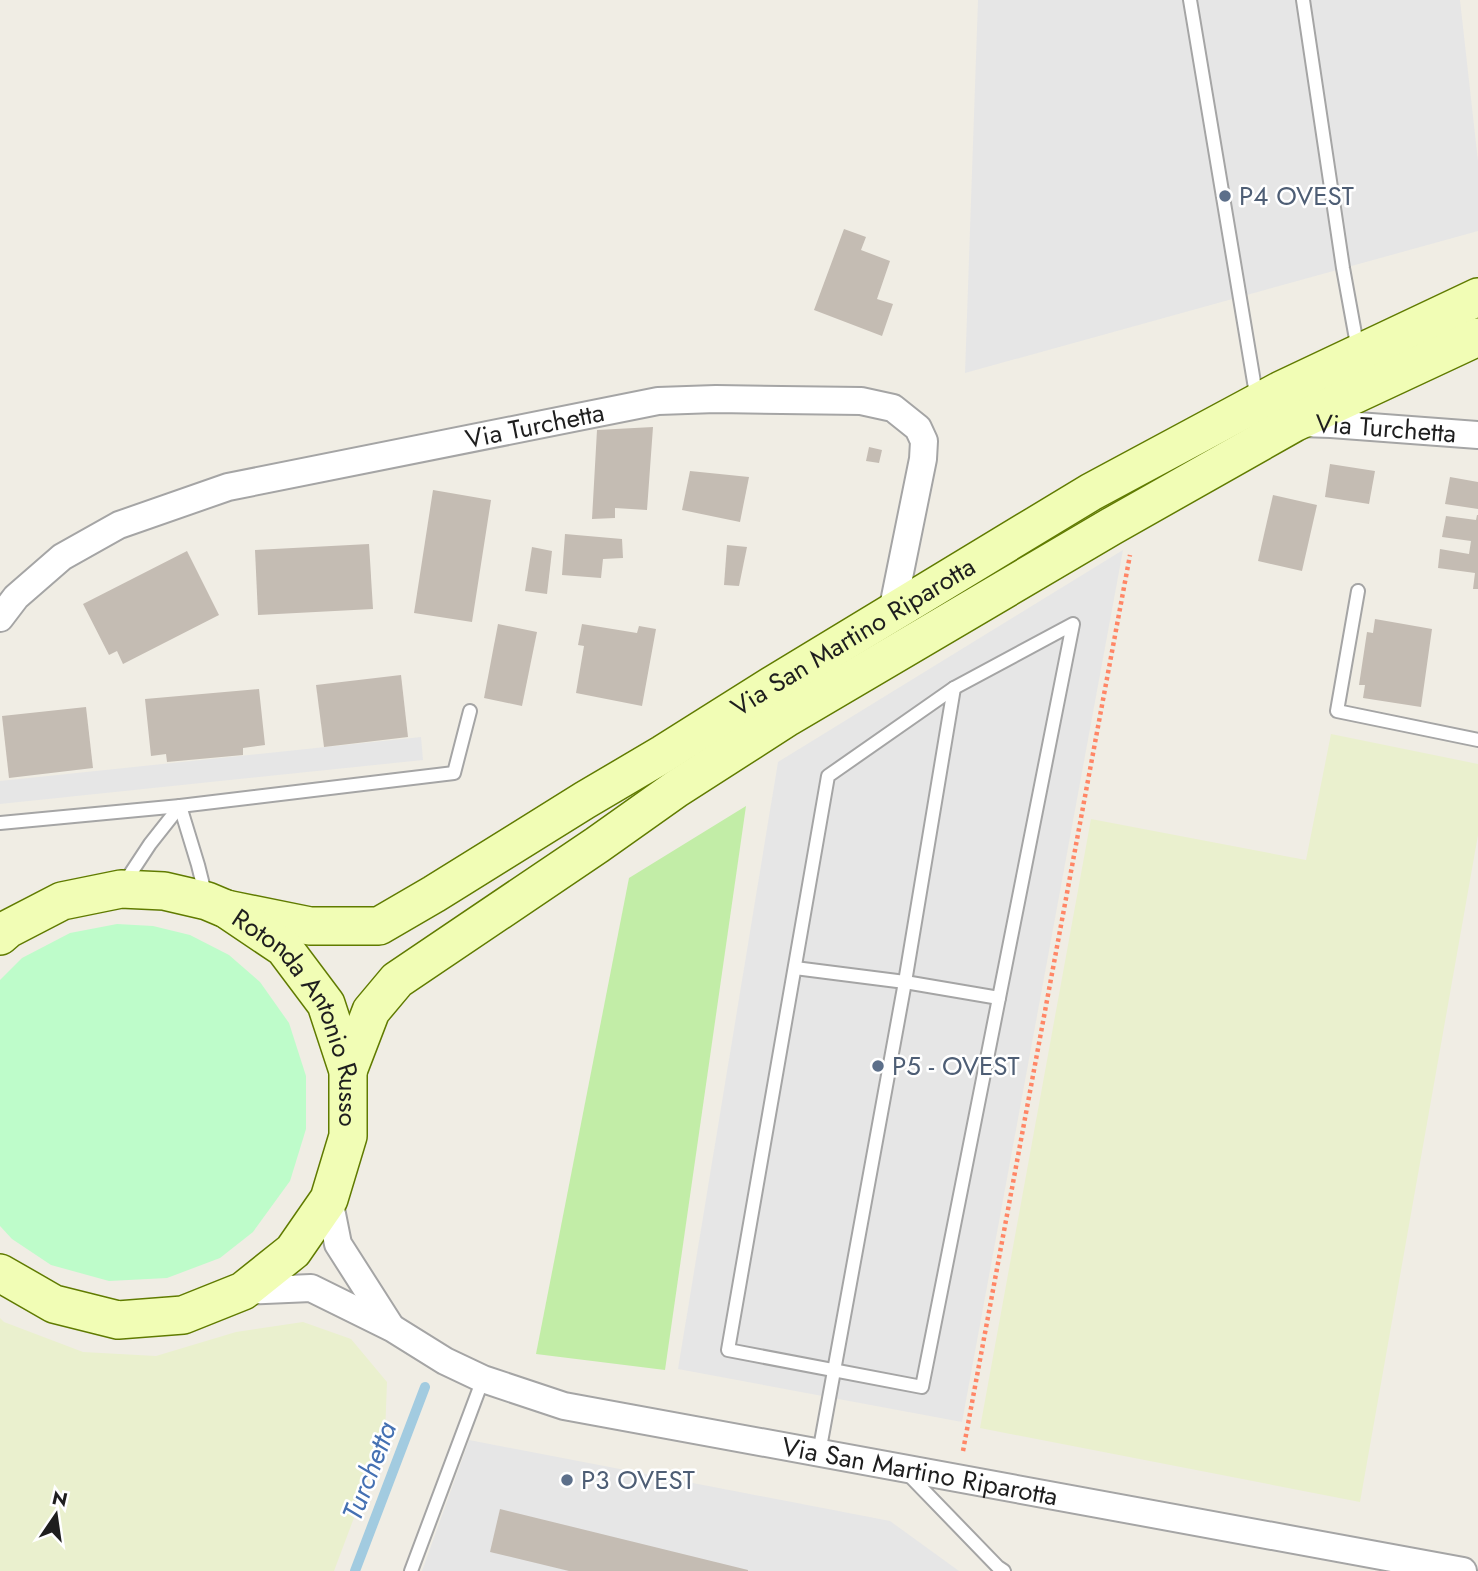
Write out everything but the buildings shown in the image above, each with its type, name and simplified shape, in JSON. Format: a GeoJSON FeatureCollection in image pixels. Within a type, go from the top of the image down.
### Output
{"type":"FeatureCollection","features":[{"type":"Feature","properties":{"kind":"street","name":"Via San Martino Riparotta"},"geometry":{"type":"LineString","coordinates":[[216,905],[310,926],[379,926],[1091,492],[1281,390],[1478,297]]}},
{"type":"Feature","properties":{"kind":"street","name":"Via San Martino Riparotta"},"geometry":{"type":"LineString","coordinates":[[348,1071],[371,1012],[397,980],[676,789],[789,717],[1112,526],[1294,423],[1478,337]]}},
{"type":"Feature","properties":{"kind":"street","name":"Via Turchetta"},"geometry":{"type":"LineString","coordinates":[[0,618],[16,597],[62,557],[119,525],[228,487],[658,401],[716,399],[861,401],[893,408],[918,428],[924,441],[923,459],[892,612]]}},
{"type":"Feature","properties":{"kind":"street","name":"Via Turchetta"},"geometry":{"type":"LineString","coordinates":[[1294,423],[1478,435]]}},
{"type":"Feature","properties":{"kind":"street","name":"Rotonda Antonio Russo"},"geometry":{"type":"LineString","coordinates":[[0,1273],[54,1304],[118,1320],[183,1315],[243,1291],[293,1251],[329,1199],[348,1136],[348,1071],[326,1004],[284,948],[216,905],[164,891],[121,889],[62,901],[3,931]]}},
{"type":"Feature","properties":{"kind":"street","name":"Via San Martino Riparotta"},"geometry":{"type":"LineString","coordinates":[[329,1199],[338,1244],[392,1328]]}},
{"type":"Feature","properties":{"kind":"street","name":"Via San Martino Riparotta"},"geometry":{"type":"LineString","coordinates":[[243,1291],[311,1288],[392,1328],[445,1361],[483,1379],[564,1406],[1463,1571]]}},
{"type":"Feature","properties":{"kind":"lane"},"geometry":{"type":"LineString","coordinates":[[1190,0],[1257,403]]}},
{"type":"Feature","properties":{"kind":"lane"},"geometry":{"type":"LineString","coordinates":[[1303,0],[1358,354]]}},
{"type":"Feature","properties":{"kind":"lane"},"geometry":{"type":"LineString","coordinates":[[1358,591],[1337,711],[1478,740]]}},
{"type":"Feature","properties":{"kind":"lane"},"geometry":{"type":"LineString","coordinates":[[1073,624],[922,1387],[728,1350],[828,776],[954,688],[1073,624]]}},
{"type":"Feature","properties":{"kind":"lane"},"geometry":{"type":"LineString","coordinates":[[819,1452],[905,982],[954,688]]}},
{"type":"Feature","properties":{"kind":"lane"},"geometry":{"type":"LineString","coordinates":[[0,823],[180,806],[454,773],[470,711]]}},
{"type":"Feature","properties":{"kind":"lane"},"geometry":{"type":"LineString","coordinates":[[180,806],[198,865],[216,905]]}},
{"type":"Feature","properties":{"kind":"lane"},"geometry":{"type":"LineString","coordinates":[[121,889],[149,844],[180,806]]}},
{"type":"Feature","properties":{"kind":"lane"},"geometry":{"type":"LineString","coordinates":[[795,968],[905,982],[999,998]]}},
{"type":"Feature","properties":{"kind":"lane"},"geometry":{"type":"LineString","coordinates":[[411,1571],[483,1379]]}},
{"type":"Feature","properties":{"kind":"lane"},"geometry":{"type":"LineString","coordinates":[[903,1469],[1000,1570]]}},
{"type":"Feature","properties":{"kind":"path"},"geometry":{"type":"LineString","coordinates":[[957,1479],[1131,556],[1125,546]]}},
{"type":"Feature","properties":{"kind":"green space"},"geometry":{"type":"Polygon","coordinates":[[[1331,734],[1478,764],[1478,835],[1360,1502],[980,1428],[1091,819],[1306,860],[1331,734]]]}},
{"type":"Feature","properties":{"kind":"green space"},"geometry":{"type":"Polygon","coordinates":[[[746,806],[665,1370],[536,1354],[629,878],[746,806]]]}},
{"type":"Feature","properties":{"kind":"green space"},"geometry":{"type":"Polygon","coordinates":[[[117,924],[153,926],[190,935],[229,955],[260,982],[289,1023],[306,1076],[306,1129],[290,1181],[253,1232],[220,1258],[167,1278],[109,1281],[51,1265],[12,1239],[0,1226],[0,980],[22,958],[70,933],[117,924]]]}},
{"type":"Feature","properties":{"kind":"green space"},"geometry":{"type":"Polygon","coordinates":[[[0,1318],[4,1322],[83,1352],[156,1356],[236,1332],[303,1322],[351,1339],[387,1382],[385,1435],[334,1571],[0,1571],[0,1318]]]}},
{"type":"Feature","properties":{"kind":"shaded area","name":"P4 OVEST"},"geometry":{"type":"Polygon","coordinates":[[[978,0],[1460,0],[1478,161],[1478,231],[965,373],[978,0]]]}},
{"type":"Feature","properties":{"kind":"shaded area","name":"P5 - OVEST"},"geometry":{"type":"Polygon","coordinates":[[[1123,550],[962,1422],[678,1369],[778,762],[1123,550]]]}},
{"type":"Feature","properties":{"kind":"shaded area"},"geometry":{"type":"Polygon","coordinates":[[[421,737],[423,760],[0,804],[0,781],[421,737]]]}},
{"type":"Feature","properties":{"kind":"shaded area","name":"P3 OVEST"},"geometry":{"type":"Polygon","coordinates":[[[469,1440],[890,1521],[959,1571],[422,1571],[469,1440]]]}},
{"type":"Feature","properties":{"kind":"waterway","name":"Turchetta"},"geometry":{"type":"LineString","coordinates":[[355,1571],[425,1387]]}},
{"type":"Feature","properties":{"kind":"place","name":"P4 OVEST"},"geometry":{"type":"Point","coordinates":[1225,196]}},
{"type":"Feature","properties":{"kind":"place","name":"P5 - OVEST"},"geometry":{"type":"Point","coordinates":[878,1066]}},
{"type":"Feature","properties":{"kind":"place","name":"P3 OVEST"},"geometry":{"type":"Point","coordinates":[567,1480]}}]}
